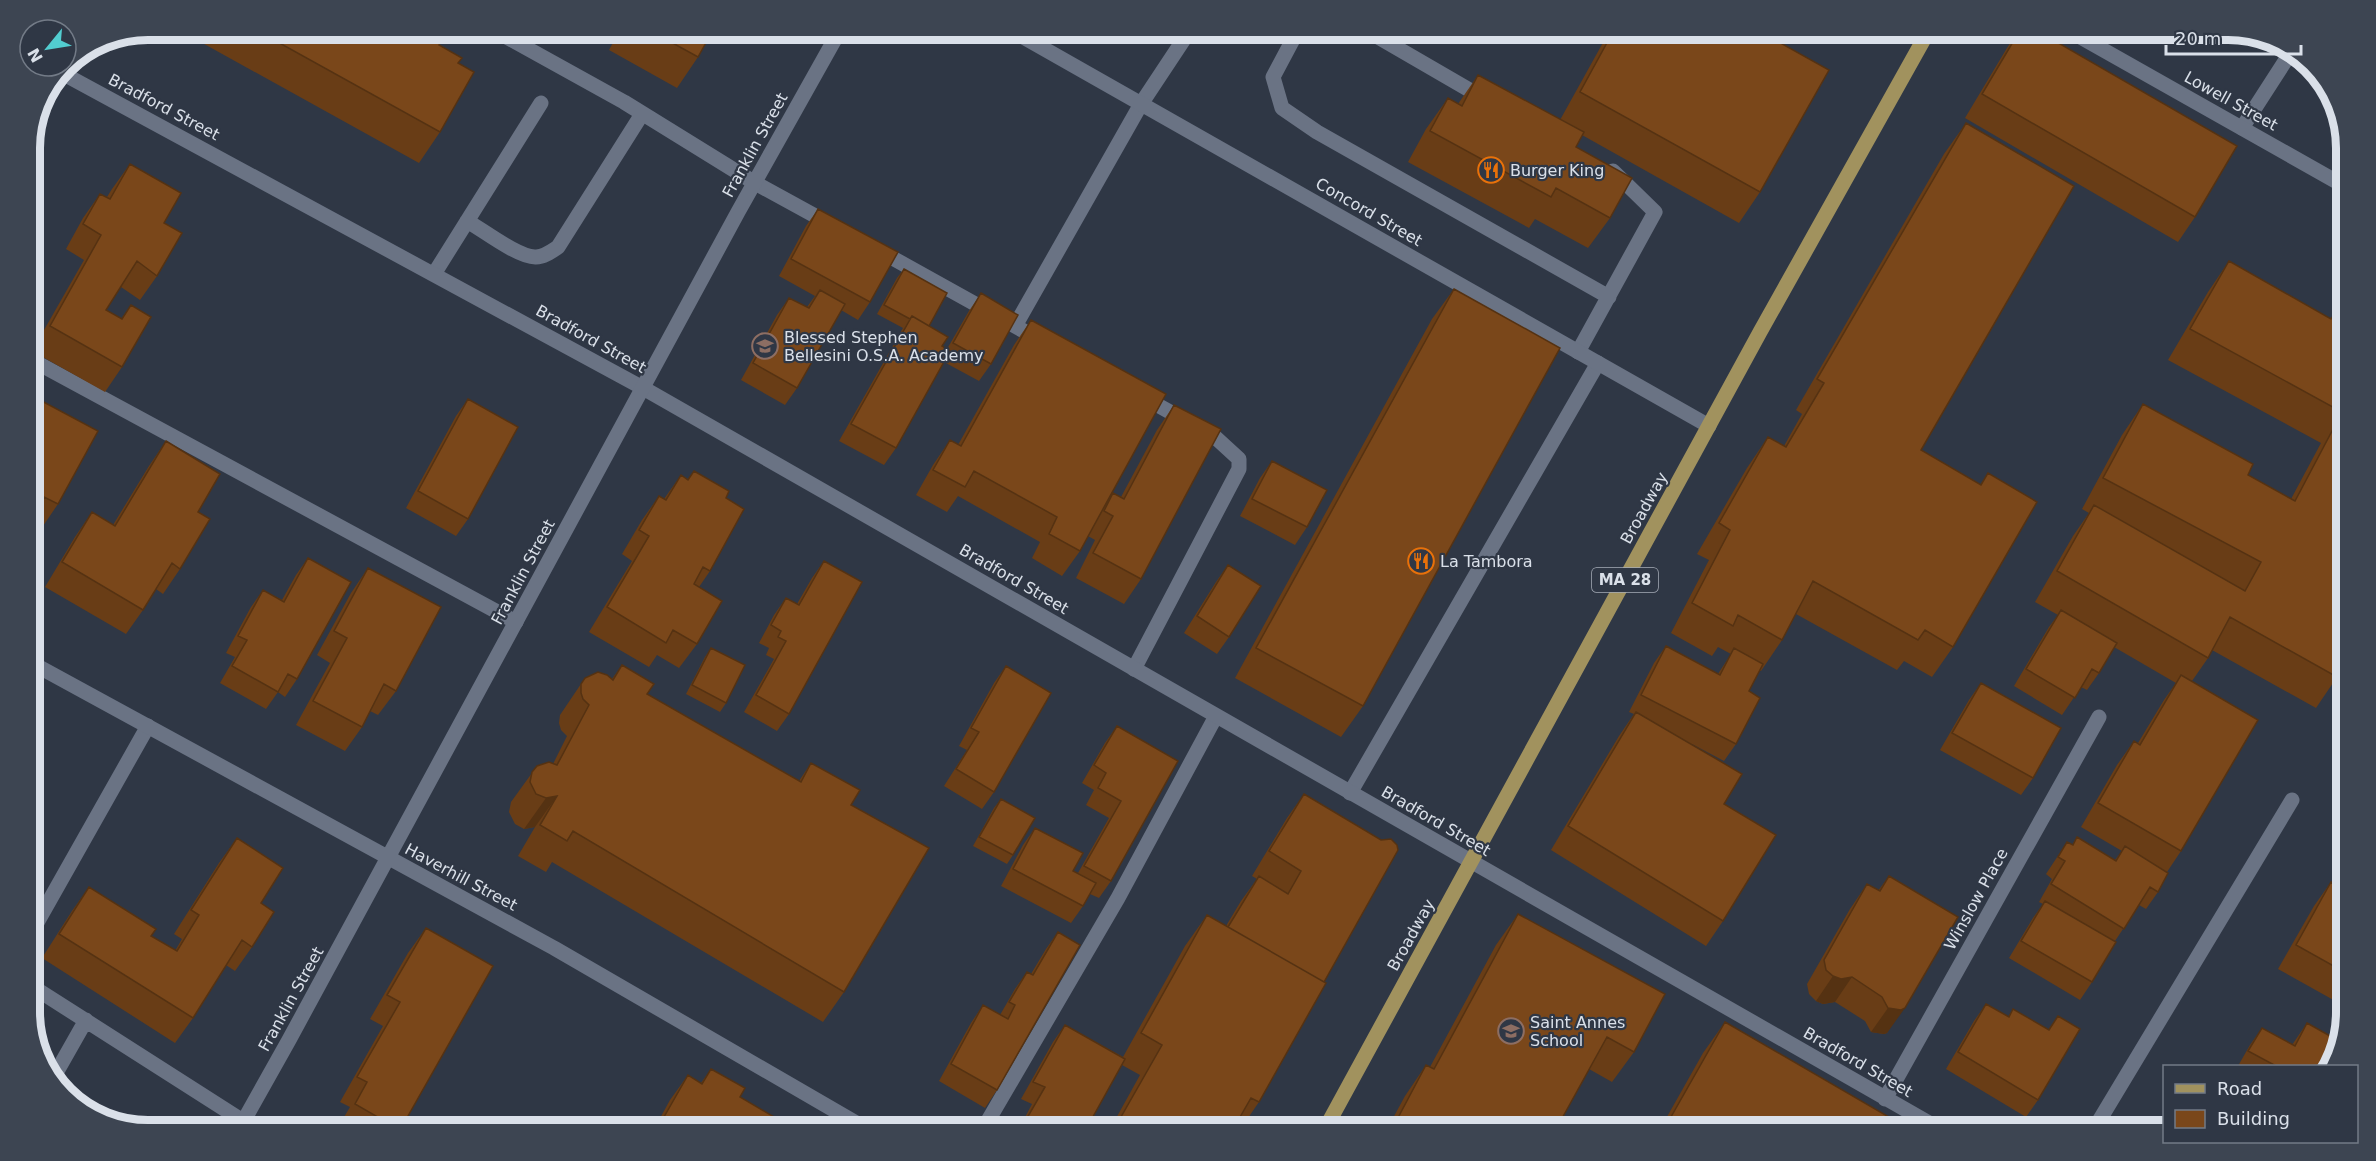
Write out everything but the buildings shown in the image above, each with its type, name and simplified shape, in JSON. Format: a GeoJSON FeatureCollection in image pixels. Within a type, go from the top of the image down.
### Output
{"type":"FeatureCollection","features":[{"type":"Feature","properties":{"kind":"main road","name":"Broadway"},"geometry":{"type":"LineString","coordinates":[[1330,1120],[1709,426],[1923,40]]}},
{"type":"Feature","properties":{"kind":"street"},"geometry":{"type":"LineString","coordinates":[[512,40],[642,114],[754,183],[839,228]]}},
{"type":"Feature","properties":{"kind":"street","name":"Franklin Street"},"geometry":{"type":"LineString","coordinates":[[244,1120],[754,183],[834,40]]}},
{"type":"Feature","properties":{"kind":"street","name":"Concord Street"},"geometry":{"type":"LineString","coordinates":[[1029,40],[1709,426]]}},
{"type":"Feature","properties":{"kind":"street"},"geometry":{"type":"LineString","coordinates":[[1015,326],[1141,104],[1183,40]]}},
{"type":"Feature","properties":{"kind":"street"},"geometry":{"type":"LineString","coordinates":[[1293,40],[1274,77],[1282,108],[1317,132],[1609,297]]}},
{"type":"Feature","properties":{"kind":"street"},"geometry":{"type":"LineString","coordinates":[[1383,40],[1501,108]]}},
{"type":"Feature","properties":{"kind":"street","name":"Lowell Street"},"geometry":{"type":"LineString","coordinates":[[2086,40],[2335,181]]}},
{"type":"Feature","properties":{"kind":"street"},"geometry":{"type":"LineString","coordinates":[[2242,128],[2287,58]]}},
{"type":"Feature","properties":{"kind":"street","name":"Bradford Street"},"geometry":{"type":"LineString","coordinates":[[71,78],[643,388],[1923,1120]]}},
{"type":"Feature","properties":{"kind":"street"},"geometry":{"type":"LineString","coordinates":[[434,274],[541,103]]}},
{"type":"Feature","properties":{"kind":"street"},"geometry":{"type":"LineString","coordinates":[[467,221],[524,254],[536,257],[549,253],[558,247],[642,114]]}},
{"type":"Feature","properties":{"kind":"street"},"geometry":{"type":"LineString","coordinates":[[1578,352],[1655,212],[1617,173],[1598,162]]}},
{"type":"Feature","properties":{"kind":"street"},"geometry":{"type":"LineString","coordinates":[[870,245],[1055,348]]}},
{"type":"Feature","properties":{"kind":"street"},"geometry":{"type":"LineString","coordinates":[[1350,793],[1598,363]]}},
{"type":"Feature","properties":{"kind":"street"},"geometry":{"type":"LineString","coordinates":[[41,365],[516,622]]}},
{"type":"Feature","properties":{"kind":"street"},"geometry":{"type":"LineString","coordinates":[[1125,387],[1215,437],[1239,459],[1239,469],[1134,669]]}},
{"type":"Feature","properties":{"kind":"street","name":"Haverhill Street"},"geometry":{"type":"LineString","coordinates":[[41,668],[554,948],[851,1120]]}},
{"type":"Feature","properties":{"kind":"street"},"geometry":{"type":"LineString","coordinates":[[988,1120],[1118,898],[1216,716]]}},
{"type":"Feature","properties":{"kind":"street","name":"Winslow Place"},"geometry":{"type":"LineString","coordinates":[[1885,1099],[2099,717]]}},
{"type":"Feature","properties":{"kind":"street"},"geometry":{"type":"LineString","coordinates":[[41,915],[148,726]]}},
{"type":"Feature","properties":{"kind":"street"},"geometry":{"type":"LineString","coordinates":[[2100,1120],[2292,800]]}},
{"type":"Feature","properties":{"kind":"street"},"geometry":{"type":"LineString","coordinates":[[41,992],[232,1120]]}},
{"type":"Feature","properties":{"kind":"street"},"geometry":{"type":"LineString","coordinates":[[58,1070],[86,1020]]}},
{"type":"Feature","properties":{"kind":"place","name":"Burger King"},"geometry":{"type":"Point","coordinates":[1491,170]}},
{"type":"Feature","properties":{"kind":"place","name":"Blessed Stephen Bellesini O.S.A. Academy"},"geometry":{"type":"Point","coordinates":[765,346]}},
{"type":"Feature","properties":{"kind":"place","name":"La Tambora"},"geometry":{"type":"Point","coordinates":[1421,561]}},
{"type":"Feature","properties":{"kind":"place","name":"Saint Annes School"},"geometry":{"type":"Point","coordinates":[1511,1031]}}]}
